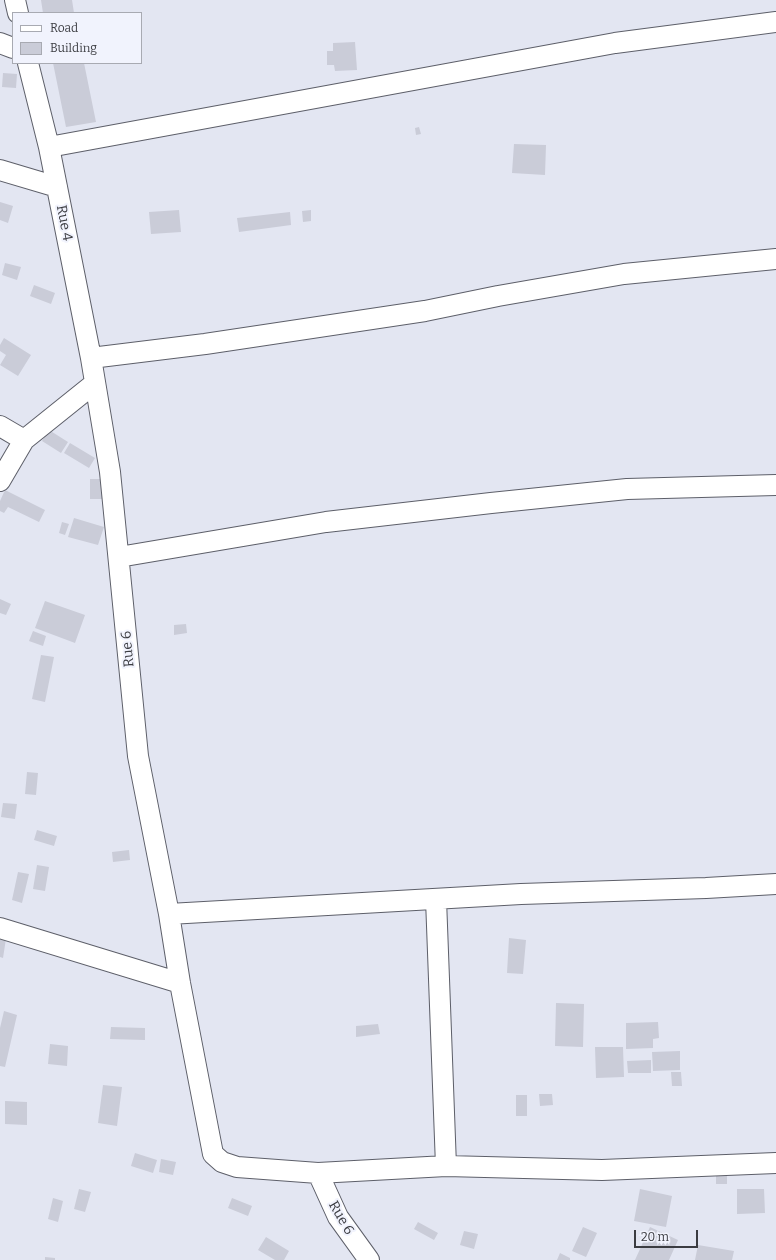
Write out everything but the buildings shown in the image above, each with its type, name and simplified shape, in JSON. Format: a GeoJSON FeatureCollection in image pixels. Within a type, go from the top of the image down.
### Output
{"type":"FeatureCollection","features":[{"type":"Feature","properties":{"kind":"street"},"geometry":{"type":"LineString","coordinates":[[15,0],[18,12]]}},
{"type":"Feature","properties":{"kind":"street"},"geometry":{"type":"LineString","coordinates":[[49,147],[615,44],[776,22]]}},
{"type":"Feature","properties":{"kind":"street"},"geometry":{"type":"LineString","coordinates":[[0,43],[12,48]]}},
{"type":"Feature","properties":{"kind":"street","name":"Rue 4"},"geometry":{"type":"LineString","coordinates":[[28,64],[49,147],[95,383]]}},
{"type":"Feature","properties":{"kind":"street"},"geometry":{"type":"LineString","coordinates":[[0,170],[57,187]]}},
{"type":"Feature","properties":{"kind":"street"},"geometry":{"type":"LineString","coordinates":[[91,358],[205,344],[425,311],[498,296],[624,274],[776,258]]}},
{"type":"Feature","properties":{"kind":"street"},"geometry":{"type":"LineString","coordinates":[[0,481],[24,440],[95,383]]}},
{"type":"Feature","properties":{"kind":"street","name":"Rue 6"},"geometry":{"type":"LineString","coordinates":[[95,383],[110,472],[138,756],[169,914],[180,983],[213,1154],[222,1162],[237,1167],[318,1173],[338,1217],[369,1260]]}},
{"type":"Feature","properties":{"kind":"street"},"geometry":{"type":"LineString","coordinates":[[0,426],[24,440]]}},
{"type":"Feature","properties":{"kind":"street"},"geometry":{"type":"LineString","coordinates":[[119,557],[326,522],[491,503],[627,489],[776,485]]}},
{"type":"Feature","properties":{"kind":"street"},"geometry":{"type":"LineString","coordinates":[[169,914],[521,894],[706,888],[776,884]]}},
{"type":"Feature","properties":{"kind":"street"},"geometry":{"type":"LineString","coordinates":[[436,899],[446,1166]]}},
{"type":"Feature","properties":{"kind":"street"},"geometry":{"type":"LineString","coordinates":[[0,928],[180,983]]}},
{"type":"Feature","properties":{"kind":"street"},"geometry":{"type":"LineString","coordinates":[[318,1173],[446,1166],[602,1170],[776,1163]]}}]}
